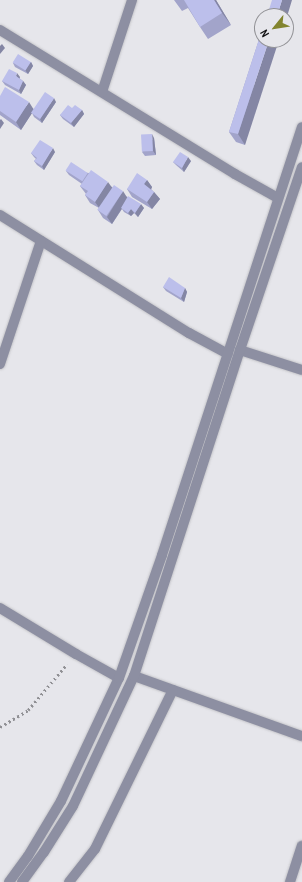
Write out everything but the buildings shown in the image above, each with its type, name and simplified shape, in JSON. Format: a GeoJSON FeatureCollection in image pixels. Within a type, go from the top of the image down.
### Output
{"type":"FeatureCollection","features":[{"type":"Feature","properties":{"kind":"street"},"geometry":{"type":"LineString","coordinates":[[102,92],[132,0]]}},
{"type":"Feature","properties":{"kind":"street"},"geometry":{"type":"LineString","coordinates":[[0,30],[235,174],[278,198]]}},
{"type":"Feature","properties":{"kind":"street"},"geometry":{"type":"LineString","coordinates":[[8,882],[28,856],[61,801],[119,678],[165,548],[302,127]]}},
{"type":"Feature","properties":{"kind":"street"},"geometry":{"type":"LineString","coordinates":[[22,882],[44,852],[73,806],[134,676],[240,350],[302,167]]}},
{"type":"Feature","properties":{"kind":"street"},"geometry":{"type":"LineString","coordinates":[[0,215],[189,333],[228,354]]}},
{"type":"Feature","properties":{"kind":"street"},"geometry":{"type":"LineString","coordinates":[[0,364],[41,241]]}},
{"type":"Feature","properties":{"kind":"street"},"geometry":{"type":"LineString","coordinates":[[240,350],[302,370]]}},
{"type":"Feature","properties":{"kind":"street"},"geometry":{"type":"LineString","coordinates":[[0,608],[119,678]]}},
{"type":"Feature","properties":{"kind":"street"},"geometry":{"type":"LineString","coordinates":[[134,676],[302,736]]}},
{"type":"Feature","properties":{"kind":"street"},"geometry":{"type":"LineString","coordinates":[[69,882],[94,849],[174,690]]}},
{"type":"Feature","properties":{"kind":"street"},"geometry":{"type":"LineString","coordinates":[[290,882],[302,846]]}},
{"type":"Feature","properties":{"kind":"path"},"geometry":{"type":"LineString","coordinates":[[0,727],[28,710],[52,680],[76,654]]}}]}
